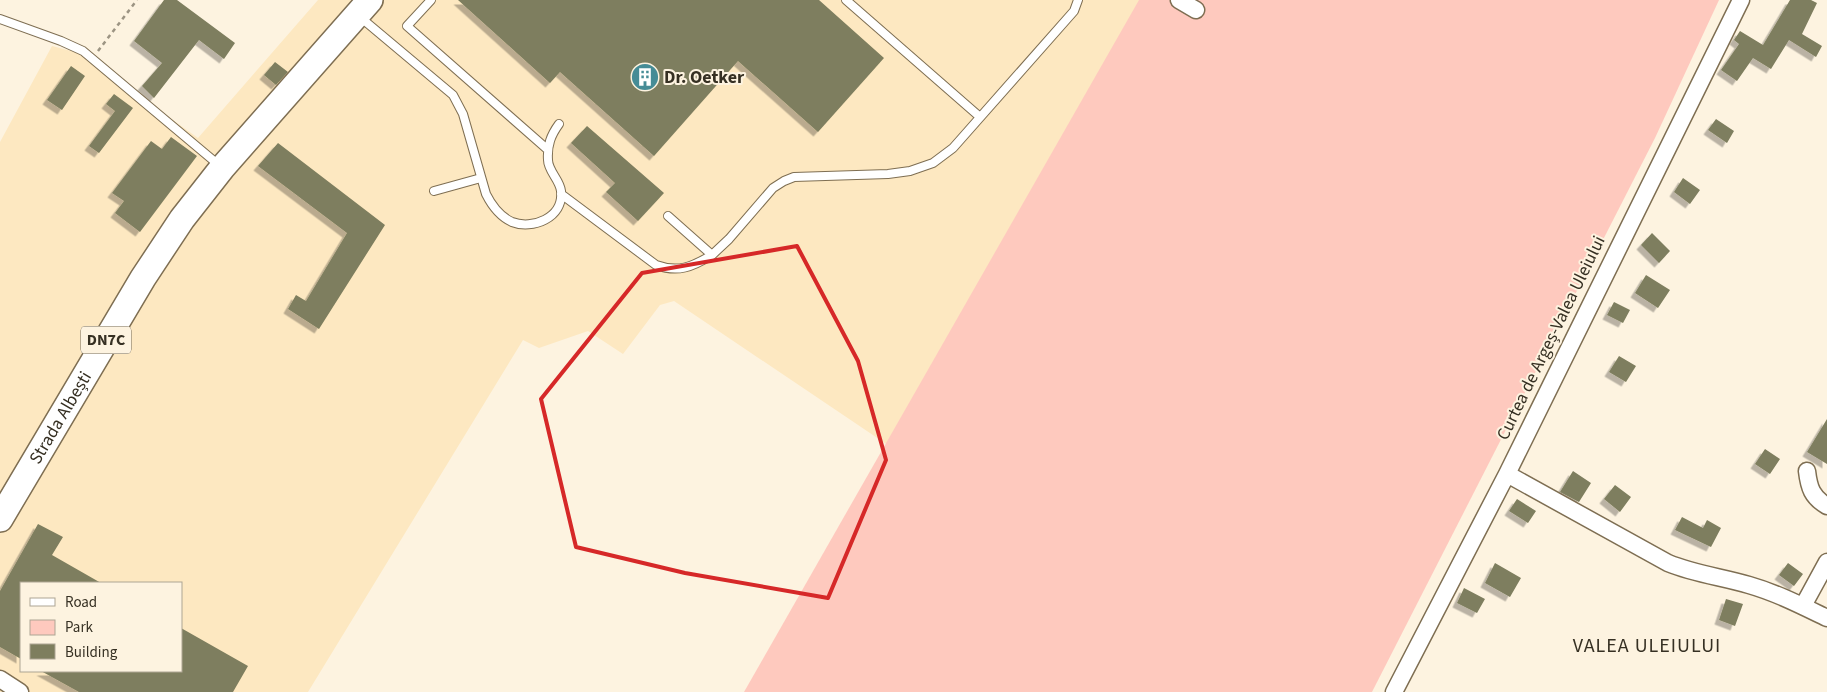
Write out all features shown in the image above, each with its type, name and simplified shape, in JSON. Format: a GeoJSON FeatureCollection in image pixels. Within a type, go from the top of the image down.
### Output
{"type":"FeatureCollection","features":[{"type":"Feature","properties":{"kind":"main road","name":"DN7C"},"geometry":{"type":"LineString","coordinates":[[222,168],[364,7]]}},
{"type":"Feature","properties":{"kind":"main road","name":"Strada Albești"},"geometry":{"type":"LineString","coordinates":[[0,519],[148,270],[182,219],[222,168]]}},
{"type":"Feature","properties":{"kind":"street"},"geometry":{"type":"LineString","coordinates":[[1179,0],[1196,10]]}},
{"type":"Feature","properties":{"kind":"street","name":"Curtea de Argeș-Valea Uleiului"},"geometry":{"type":"LineString","coordinates":[[1394,692],[1507,474],[1741,0]]}},
{"type":"Feature","properties":{"kind":"street"},"geometry":{"type":"LineString","coordinates":[[1808,471],[1808,487],[1816,499],[1827,506]]}},
{"type":"Feature","properties":{"kind":"street"},"geometry":{"type":"LineString","coordinates":[[1507,474],[1668,563],[1691,572],[1749,585],[1803,606],[1827,618]]}},
{"type":"Feature","properties":{"kind":"street"},"geometry":{"type":"LineString","coordinates":[[1803,606],[1827,562]]}},
{"type":"Feature","properties":{"kind":"street"},"geometry":{"type":"LineString","coordinates":[[0,679],[20,692]]}},
{"type":"Feature","properties":{"kind":"lane"},"geometry":{"type":"LineString","coordinates":[[431,0],[408,26],[548,150]]}},
{"type":"Feature","properties":{"kind":"lane"},"geometry":{"type":"LineString","coordinates":[[846,0],[980,117]]}},
{"type":"Feature","properties":{"kind":"lane"},"geometry":{"type":"LineString","coordinates":[[562,194],[656,265],[671,270],[697,264],[712,255],[729,239],[773,188],[784,181],[794,177],[888,174],[910,171],[933,163],[953,148],[1074,11],[1078,0]]}},
{"type":"Feature","properties":{"kind":"lane"},"geometry":{"type":"LineString","coordinates":[[364,7],[453,95],[463,114],[481,178],[491,204],[503,217],[528,226],[541,223],[551,215],[559,204],[562,194],[560,185],[548,163],[548,150],[550,136],[559,124]]}},
{"type":"Feature","properties":{"kind":"lane"},"geometry":{"type":"LineString","coordinates":[[0,20],[61,41],[83,51],[222,168]]}},
{"type":"Feature","properties":{"kind":"lane"},"geometry":{"type":"LineString","coordinates":[[434,191],[481,178]]}},
{"type":"Feature","properties":{"kind":"lane"},"geometry":{"type":"LineString","coordinates":[[668,216],[712,255]]}},
{"type":"Feature","properties":{"kind":"path"},"geometry":{"type":"LineString","coordinates":[[92,58],[137,0]]}},
{"type":"Feature","properties":{"kind":"highlighted area"},"geometry":{"type":"Polygon","coordinates":[[[797,246],[858,361],[886,460],[828,598],[685,573],[576,547],[541,399],[642,273],[797,246]]]}},
{"type":"Feature","properties":{"kind":"shaded area"},"geometry":{"type":"Polygon","coordinates":[[[318,0],[1146,0],[953,489],[674,301],[660,305],[623,354],[588,331],[539,348],[523,340],[308,692],[0,692],[0,142],[52,46],[79,53],[198,138],[318,0]]]}},
{"type":"Feature","properties":{"kind":"green space"},"geometry":{"type":"Polygon","coordinates":[[[1139,0],[1719,0],[1655,138],[1372,692],[744,692],[1139,0]]]}},
{"type":"Feature","properties":{"kind":"building"},"geometry":{"type":"Polygon","coordinates":[[[164,0],[177,0],[235,43],[224,59],[199,40],[154,98],[142,86],[162,63],[134,41],[164,0]]]}},
{"type":"Feature","properties":{"kind":"building","name":"Dr. Oetker"},"geometry":{"type":"Polygon","coordinates":[[[458,0],[819,0],[884,58],[818,132],[738,61],[654,156],[560,72],[550,83],[458,0]]]}},
{"type":"Feature","properties":{"kind":"building"},"geometry":{"type":"Polygon","coordinates":[[[1790,0],[1811,0],[1817,3],[1802,34],[1822,46],[1816,57],[1789,40],[1771,69],[1753,58],[1737,81],[1721,70],[1739,44],[1734,40],[1740,31],[1763,45],[1790,0]]]}},
{"type":"Feature","properties":{"kind":"building"},"geometry":{"type":"Polygon","coordinates":[[[275,62],[288,72],[276,85],[264,75],[275,62]]]}},
{"type":"Feature","properties":{"kind":"building"},"geometry":{"type":"Polygon","coordinates":[[[71,66],[85,76],[62,110],[47,100],[71,66]]]}},
{"type":"Feature","properties":{"kind":"building"},"geometry":{"type":"Polygon","coordinates":[[[114,94],[133,108],[99,153],[89,146],[115,111],[106,104],[114,94]]]}},
{"type":"Feature","properties":{"kind":"building"},"geometry":{"type":"Polygon","coordinates":[[[1716,119],[1734,131],[1727,143],[1708,130],[1716,119]]]}},
{"type":"Feature","properties":{"kind":"building"},"geometry":{"type":"Polygon","coordinates":[[[587,126],[664,193],[638,221],[606,192],[615,183],[571,143],[587,126]]]}},
{"type":"Feature","properties":{"kind":"building"},"geometry":{"type":"Polygon","coordinates":[[[171,137],[197,156],[140,232],[115,213],[124,201],[112,193],[151,141],[162,149],[171,137]]]}},
{"type":"Feature","properties":{"kind":"building"},"geometry":{"type":"Polygon","coordinates":[[[278,143],[385,225],[319,329],[288,309],[296,295],[306,301],[347,233],[258,166],[278,143]]]}},
{"type":"Feature","properties":{"kind":"building"},"geometry":{"type":"Polygon","coordinates":[[[1683,178],[1700,190],[1690,204],[1674,192],[1683,178]]]}},
{"type":"Feature","properties":{"kind":"building"},"geometry":{"type":"Polygon","coordinates":[[[1652,233],[1670,251],[1659,263],[1641,245],[1652,233]]]}},
{"type":"Feature","properties":{"kind":"building"},"geometry":{"type":"Polygon","coordinates":[[[1646,275],[1670,290],[1658,308],[1635,293],[1646,275]]]}},
{"type":"Feature","properties":{"kind":"building"},"geometry":{"type":"Polygon","coordinates":[[[1614,302],[1630,310],[1623,323],[1607,315],[1614,302]]]}},
{"type":"Feature","properties":{"kind":"building"},"geometry":{"type":"Polygon","coordinates":[[[1619,356],[1636,366],[1626,382],[1609,372],[1619,356]]]}},
{"type":"Feature","properties":{"kind":"building"},"geometry":{"type":"Polygon","coordinates":[[[1827,419],[1827,464],[1807,452],[1827,419]]]}},
{"type":"Feature","properties":{"kind":"building"},"geometry":{"type":"Polygon","coordinates":[[[1765,449],[1780,459],[1770,474],[1755,464],[1765,449]]]}},
{"type":"Feature","properties":{"kind":"building"},"geometry":{"type":"Polygon","coordinates":[[[1573,471],[1591,483],[1579,502],[1560,492],[1573,471]]]}},
{"type":"Feature","properties":{"kind":"building"},"geometry":{"type":"Polygon","coordinates":[[[1615,485],[1631,497],[1620,512],[1604,499],[1615,485]]]}},
{"type":"Feature","properties":{"kind":"building"},"geometry":{"type":"Polygon","coordinates":[[[1517,499],[1536,511],[1528,523],[1509,511],[1517,499]]]}},
{"type":"Feature","properties":{"kind":"building"},"geometry":{"type":"Polygon","coordinates":[[[1682,517],[1703,528],[1707,520],[1721,528],[1711,547],[1675,530],[1682,517]]]}},
{"type":"Feature","properties":{"kind":"building"},"geometry":{"type":"Polygon","coordinates":[[[38,524],[63,537],[52,555],[99,582],[20,582],[20,658],[0,647],[0,591],[38,524]]]}},
{"type":"Feature","properties":{"kind":"building"},"geometry":{"type":"Polygon","coordinates":[[[1495,563],[1521,578],[1510,597],[1485,583],[1495,563]]]}},
{"type":"Feature","properties":{"kind":"building"},"geometry":{"type":"Polygon","coordinates":[[[1788,563],[1803,574],[1794,586],[1779,575],[1788,563]]]}},
{"type":"Feature","properties":{"kind":"building"},"geometry":{"type":"Polygon","coordinates":[[[1464,588],[1485,599],[1477,613],[1457,603],[1464,588]]]}},
{"type":"Feature","properties":{"kind":"building"},"geometry":{"type":"Polygon","coordinates":[[[1726,599],[1743,604],[1735,626],[1719,620],[1726,599]]]}},
{"type":"Feature","properties":{"kind":"building"},"geometry":{"type":"Polygon","coordinates":[[[182,629],[248,666],[233,692],[79,692],[43,672],[182,672],[182,629]]]}},
{"type":"Feature","properties":{"kind":"place","name":"Dr. Oetker"},"geometry":{"type":"Point","coordinates":[645,77]}},
{"type":"Feature","properties":{"kind":"district","name":"VALEA ULEIULUI"},"geometry":{"type":"Point","coordinates":[1647,646]}}]}
